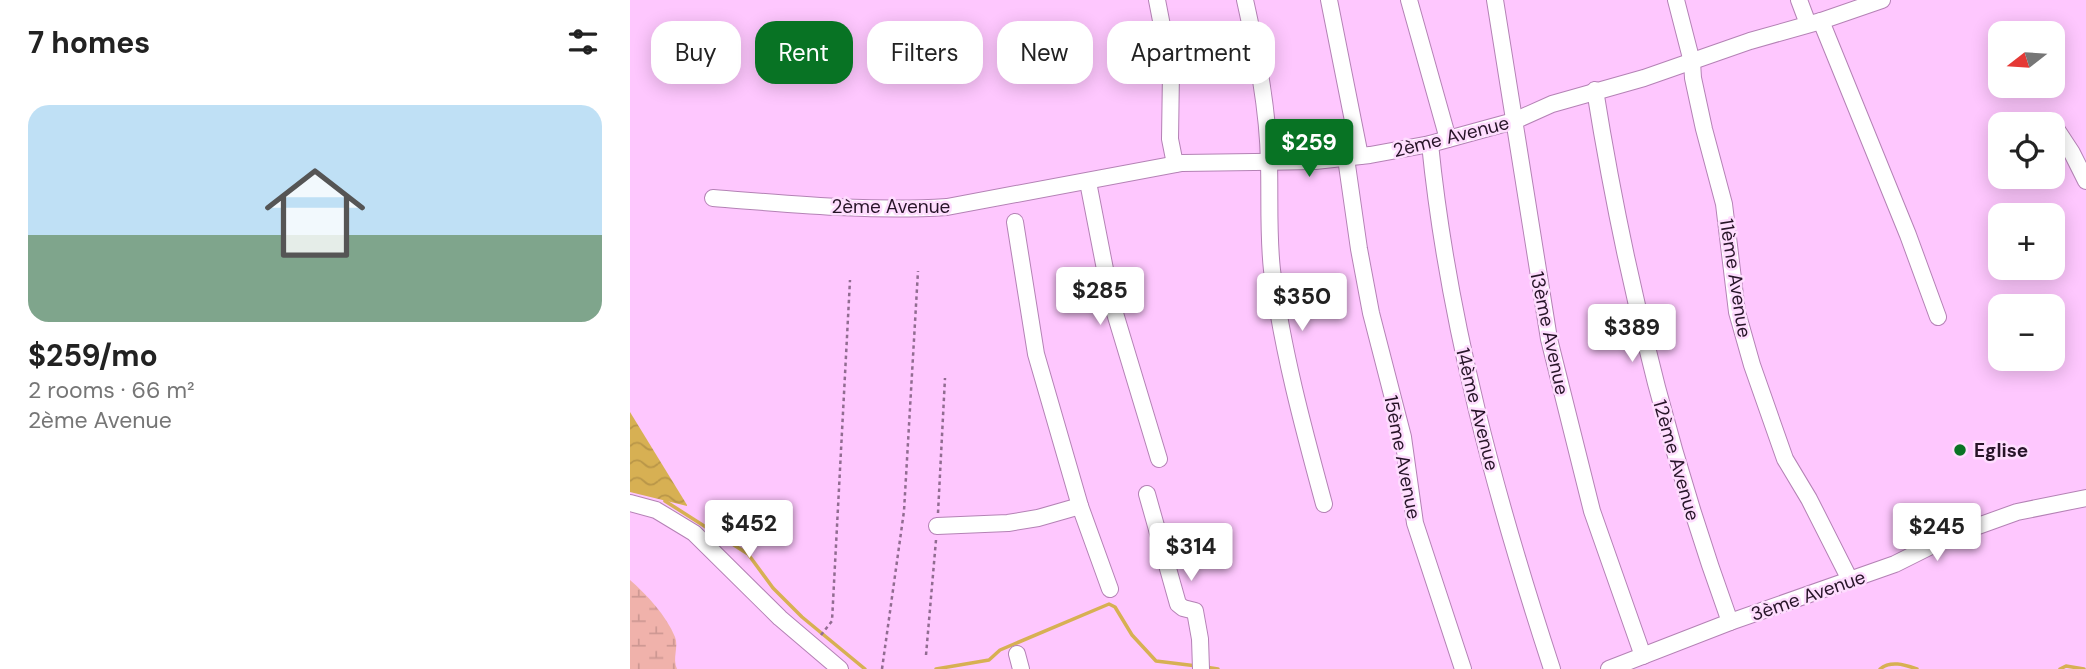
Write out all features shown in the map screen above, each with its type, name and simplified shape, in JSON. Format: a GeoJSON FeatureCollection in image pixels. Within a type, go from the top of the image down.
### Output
{"type":"FeatureCollection","features":[{"type":"Feature","properties":{"kind":"street"},"geometry":{"type":"LineString","coordinates":[[1157,0],[1171,72],[1170,139],[1175,164]]}},
{"type":"Feature","properties":{"kind":"street"},"geometry":{"type":"LineString","coordinates":[[1245,0],[1261,81],[1269,162],[1270,251],[1274,282],[1298,404],[1324,504]]}},
{"type":"Feature","properties":{"kind":"street","name":"15ème Avenue"},"geometry":{"type":"LineString","coordinates":[[1329,0],[1353,157],[1359,250],[1371,313],[1403,437],[1415,523],[1463,669]]}},
{"type":"Feature","properties":{"kind":"street"},"geometry":{"type":"LineString","coordinates":[[1409,0],[1448,139]]}},
{"type":"Feature","properties":{"kind":"street","name":"13ème Avenue"},"geometry":{"type":"LineString","coordinates":[[1495,0],[1549,339],[1592,511],[1643,656]]}},
{"type":"Feature","properties":{"kind":"street","name":"11ème Avenue"},"geometry":{"type":"LineString","coordinates":[[1676,0],[1692,62],[1704,129],[1724,204],[1737,312],[1752,365],[1785,459],[1850,580]]}},
{"type":"Feature","properties":{"kind":"street"},"geometry":{"type":"LineString","coordinates":[[1799,0],[1814,23],[1908,235],[1938,317]]}},
{"type":"Feature","properties":{"kind":"street","name":"2ème Avenue"},"geometry":{"type":"LineString","coordinates":[[713,198],[917,209],[968,205],[1175,164],[1353,157],[1430,144],[1514,121],[1552,104],[1692,62],[1876,1]]}},
{"type":"Feature","properties":{"kind":"street","name":"12ème Avenue"},"geometry":{"type":"LineString","coordinates":[[1595,90],[1621,238],[1654,379],[1691,513],[1730,622]]}},
{"type":"Feature","properties":{"kind":"street"},"geometry":{"type":"LineString","coordinates":[[2065,142],[2086,181]]}},
{"type":"Feature","properties":{"kind":"street","name":"14ème Avenue"},"geometry":{"type":"LineString","coordinates":[[1430,144],[1444,258],[1463,348],[1513,549],[1552,669]]}},
{"type":"Feature","properties":{"kind":"street"},"geometry":{"type":"LineString","coordinates":[[1088,183],[1111,300],[1159,459]]}},
{"type":"Feature","properties":{"kind":"street"},"geometry":{"type":"LineString","coordinates":[[1015,222],[1036,354],[1080,506],[1110,589]]}},
{"type":"Feature","properties":{"kind":"street"},"geometry":{"type":"LineString","coordinates":[[1147,494],[1178,604],[1195,611],[1201,669]]}},
{"type":"Feature","properties":{"kind":"street","name":"3ème Avenue"},"geometry":{"type":"LineString","coordinates":[[1609,669],[1730,622],[1895,564],[1953,535],[2017,512],[2086,498]]}},
{"type":"Feature","properties":{"kind":"street"},"geometry":{"type":"LineString","coordinates":[[630,503],[656,510],[694,533],[780,618],[840,669]]}},
{"type":"Feature","properties":{"kind":"street"},"geometry":{"type":"LineString","coordinates":[[937,526],[1008,523],[1080,506]]}},
{"type":"Feature","properties":{"kind":"path"},"geometry":{"type":"LineString","coordinates":[[882,669],[904,511],[918,271]]}},
{"type":"Feature","properties":{"kind":"path"},"geometry":{"type":"LineString","coordinates":[[813,646],[832,621],[849,280]]}},
{"type":"Feature","properties":{"kind":"green space"},"geometry":{"type":"Polygon","coordinates":[[[630,580],[667,621],[676,641],[677,669],[630,669],[630,580]]]}},
{"type":"Feature","properties":{"kind":"water"},"geometry":{"type":"Polygon","coordinates":[[[630,412],[687,505],[687,506],[630,492],[630,412]]]}},
{"type":"Feature","properties":{"kind":"waterway"},"geometry":{"type":"LineString","coordinates":[[665,501],[748,554],[773,588],[802,617],[865,669]]}},
{"type":"Feature","properties":{"kind":"waterway"},"geometry":{"type":"LineString","coordinates":[[936,669],[989,660],[1000,650],[1109,604],[1115,607],[1132,635],[1156,661],[1197,666]]}},
{"type":"Feature","properties":{"kind":"waterway"},"geometry":{"type":"LineString","coordinates":[[1880,669],[1893,664],[1917,669]]}},
{"type":"Feature","properties":{"kind":"waterway"},"geometry":{"type":"LineString","coordinates":[[2060,669],[2066,666],[2084,669]]}},
{"type":"Feature","properties":{"kind":"waterway"},"geometry":{"type":"LineString","coordinates":[[1205,667],[1218,669]]}},
{"type":"Feature","properties":{"kind":"place","name":"Eglise"},"geometry":{"type":"Point","coordinates":[1960,450]}}]}
